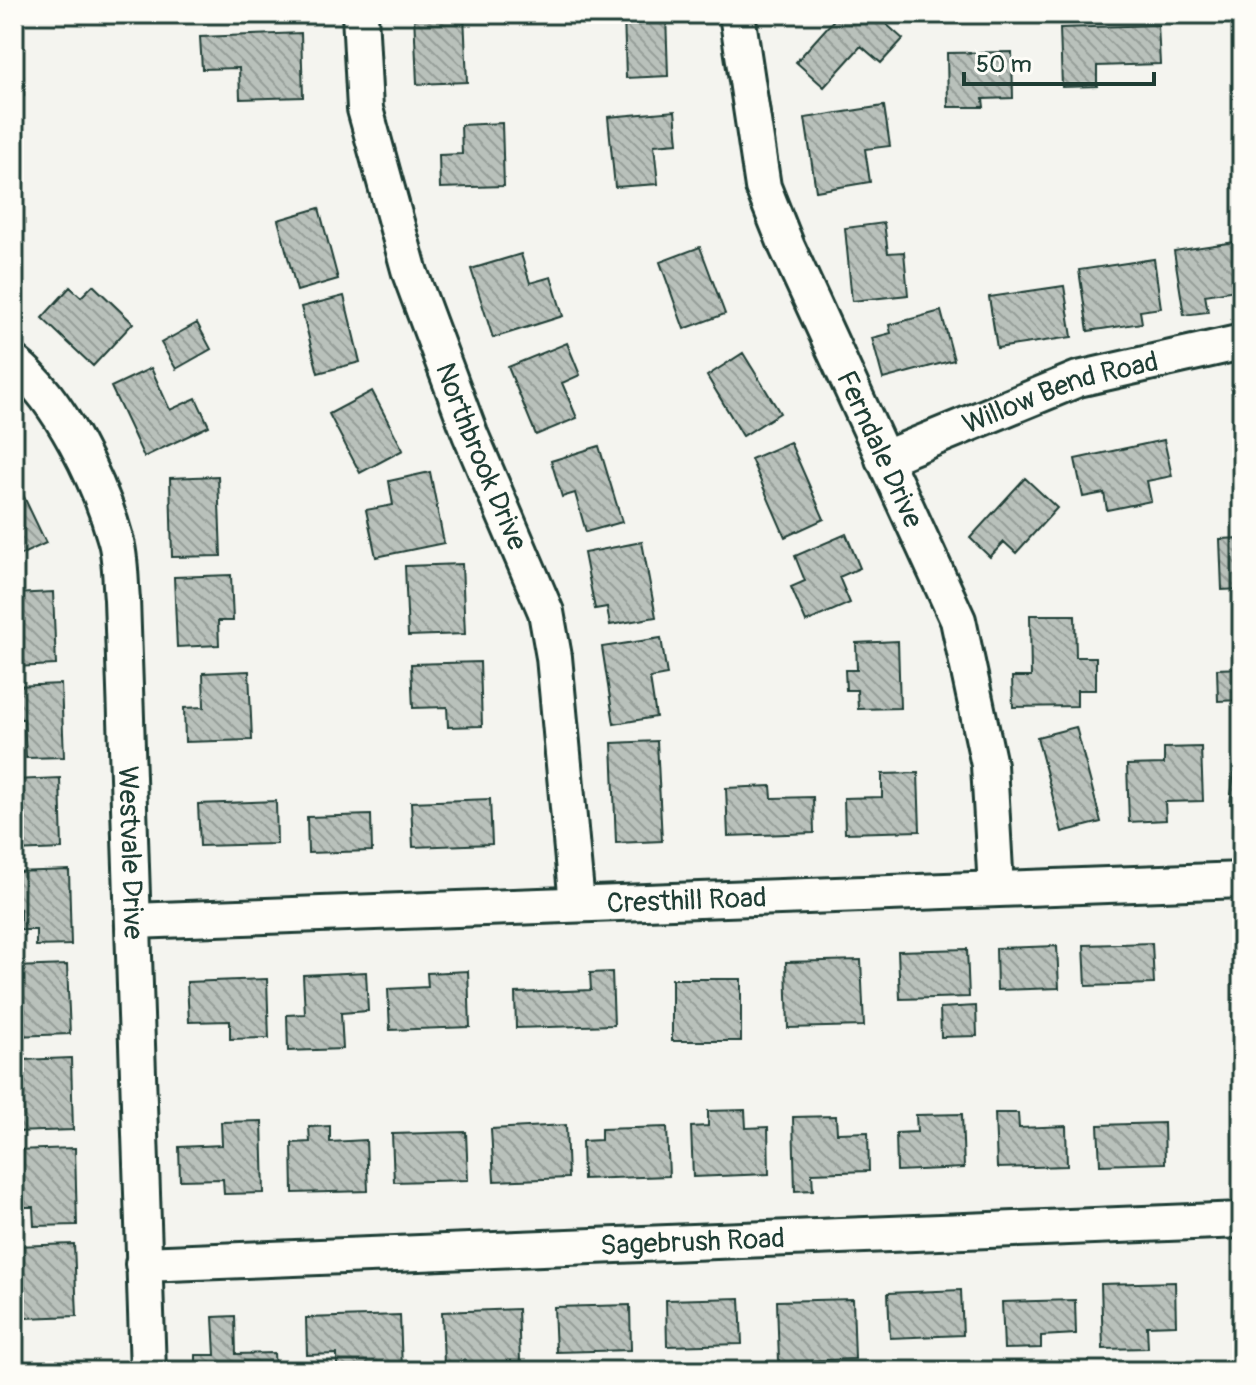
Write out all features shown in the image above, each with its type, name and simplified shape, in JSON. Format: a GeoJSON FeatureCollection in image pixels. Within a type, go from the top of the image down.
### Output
{"type":"FeatureCollection","features":[{"type":"Feature","properties":{"kind":"street","name":"Northbrook Drive"},"geometry":{"type":"LineString","coordinates":[[360,14],[365,109],[410,273],[470,434],[546,612],[554,657],[577,904]]}},
{"type":"Feature","properties":{"kind":"street","name":"Ferndale Drive"},"geometry":{"type":"LineString","coordinates":[[737,14],[763,187],[958,620],[989,765],[996,889]]}},
{"type":"Feature","properties":{"kind":"street","name":"Willow Bend Road"},"geometry":{"type":"LineString","coordinates":[[883,459],[1078,379],[1242,342]]}},
{"type":"Feature","properties":{"kind":"street","name":"Westvale Drive"},"geometry":{"type":"LineString","coordinates":[[14,363],[53,408],[98,486],[116,541],[122,599],[148,1371]]}},
{"type":"Feature","properties":{"kind":"street","name":"Cresthill Road"},"geometry":{"type":"LineString","coordinates":[[133,921],[1242,880]]}},
{"type":"Feature","properties":{"kind":"street","name":"Sagebrush Road"},"geometry":{"type":"LineString","coordinates":[[143,1264],[1242,1220]]}},
{"type":"Feature","properties":{"kind":"building"},"geometry":{"type":"Polygon","coordinates":[[[414,14],[464,14],[467,82],[417,84],[414,14]]]}},
{"type":"Feature","properties":{"kind":"building"},"geometry":{"type":"Polygon","coordinates":[[[624,14],[666,14],[668,76],[626,78],[624,14]]]}},
{"type":"Feature","properties":{"kind":"building"},"geometry":{"type":"Polygon","coordinates":[[[839,14],[875,14],[903,39],[881,63],[861,46],[824,87],[796,62],[839,14]]]}},
{"type":"Feature","properties":{"kind":"building"},"geometry":{"type":"Polygon","coordinates":[[[1158,25],[1160,64],[1097,66],[1097,86],[1062,87],[1060,28],[1158,25]]]}},
{"type":"Feature","properties":{"kind":"building"},"geometry":{"type":"Polygon","coordinates":[[[301,33],[303,97],[240,99],[239,68],[202,69],[200,37],[301,33]]]}},
{"type":"Feature","properties":{"kind":"building"},"geometry":{"type":"Polygon","coordinates":[[[14,51],[22,51],[24,96],[14,96],[14,51]]]}},
{"type":"Feature","properties":{"kind":"building"},"geometry":{"type":"Polygon","coordinates":[[[1012,52],[1013,98],[983,99],[984,107],[948,107],[947,53],[1012,52]]]}},
{"type":"Feature","properties":{"kind":"building"},"geometry":{"type":"Polygon","coordinates":[[[884,106],[890,146],[865,149],[870,182],[816,191],[805,118],[884,106]]]}},
{"type":"Feature","properties":{"kind":"building"},"geometry":{"type":"Polygon","coordinates":[[[675,111],[678,143],[654,145],[658,184],[615,187],[608,117],[675,111]]]}},
{"type":"Feature","properties":{"kind":"building"},"geometry":{"type":"Polygon","coordinates":[[[502,123],[504,186],[440,188],[439,155],[462,154],[461,125],[502,123]]]}},
{"type":"Feature","properties":{"kind":"building"},"geometry":{"type":"Polygon","coordinates":[[[319,208],[338,279],[297,291],[278,220],[319,208]]]}},
{"type":"Feature","properties":{"kind":"building"},"geometry":{"type":"Polygon","coordinates":[[[884,223],[888,253],[904,252],[908,295],[852,301],[845,228],[884,223]]]}},
{"type":"Feature","properties":{"kind":"building"},"geometry":{"type":"Polygon","coordinates":[[[1242,241],[1242,289],[1205,295],[1208,312],[1184,315],[1174,251],[1242,241]]]}},
{"type":"Feature","properties":{"kind":"building"},"geometry":{"type":"Polygon","coordinates":[[[700,247],[725,314],[684,329],[660,262],[700,247]]]}},
{"type":"Feature","properties":{"kind":"building"},"geometry":{"type":"Polygon","coordinates":[[[521,254],[530,283],[551,277],[563,316],[493,338],[471,269],[521,254]]]}},
{"type":"Feature","properties":{"kind":"building"},"geometry":{"type":"Polygon","coordinates":[[[1154,259],[1161,308],[1140,311],[1142,323],[1088,331],[1079,270],[1154,259]]]}},
{"type":"Feature","properties":{"kind":"building"},"geometry":{"type":"Polygon","coordinates":[[[93,285],[133,323],[93,366],[42,318],[70,287],[81,297],[93,285]]]}},
{"type":"Feature","properties":{"kind":"building"},"geometry":{"type":"Polygon","coordinates":[[[1064,286],[1072,337],[997,348],[989,297],[1064,286]]]}},
{"type":"Feature","properties":{"kind":"building"},"geometry":{"type":"Polygon","coordinates":[[[344,296],[360,362],[318,373],[301,307],[344,296]]]}},
{"type":"Feature","properties":{"kind":"building"},"geometry":{"type":"Polygon","coordinates":[[[941,311],[954,360],[883,379],[872,338],[891,333],[889,325],[941,311]]]}},
{"type":"Feature","properties":{"kind":"building"},"geometry":{"type":"Polygon","coordinates":[[[197,323],[211,349],[176,369],[161,343],[197,323]]]}},
{"type":"Feature","properties":{"kind":"building"},"geometry":{"type":"Polygon","coordinates":[[[567,343],[580,375],[562,383],[577,418],[536,435],[508,367],[567,343]]]}},
{"type":"Feature","properties":{"kind":"building"},"geometry":{"type":"Polygon","coordinates":[[[743,353],[780,413],[743,436],[707,376],[743,353]]]}},
{"type":"Feature","properties":{"kind":"building"},"geometry":{"type":"Polygon","coordinates":[[[151,368],[170,410],[196,398],[209,426],[144,457],[111,387],[151,368]]]}},
{"type":"Feature","properties":{"kind":"building"},"geometry":{"type":"Polygon","coordinates":[[[372,391],[403,450],[360,473],[329,414],[372,391]]]}},
{"type":"Feature","properties":{"kind":"building"},"geometry":{"type":"Polygon","coordinates":[[[1231,426],[1242,426],[1242,497],[1234,497],[1231,426]]]}},
{"type":"Feature","properties":{"kind":"building"},"geometry":{"type":"Polygon","coordinates":[[[1164,440],[1172,476],[1147,481],[1151,501],[1107,510],[1104,493],[1083,497],[1075,459],[1164,440]]]}},
{"type":"Feature","properties":{"kind":"building"},"geometry":{"type":"Polygon","coordinates":[[[790,442],[824,519],[785,537],[751,459],[790,442]]]}},
{"type":"Feature","properties":{"kind":"building"},"geometry":{"type":"Polygon","coordinates":[[[599,446],[622,522],[586,532],[575,493],[562,497],[551,461],[599,446]]]}},
{"type":"Feature","properties":{"kind":"building"},"geometry":{"type":"Polygon","coordinates":[[[430,472],[444,543],[376,557],[366,510],[393,505],[389,481],[430,472]]]}},
{"type":"Feature","properties":{"kind":"building"},"geometry":{"type":"Polygon","coordinates":[[[14,476],[46,543],[14,558],[14,476]]]}},
{"type":"Feature","properties":{"kind":"building"},"geometry":{"type":"Polygon","coordinates":[[[218,476],[221,556],[172,557],[170,478],[218,476]]]}},
{"type":"Feature","properties":{"kind":"building"},"geometry":{"type":"Polygon","coordinates":[[[1025,478],[1057,508],[1016,553],[1004,542],[990,557],[970,538],[1025,478]]]}},
{"type":"Feature","properties":{"kind":"building"},"geometry":{"type":"Polygon","coordinates":[[[846,534],[860,568],[839,577],[850,603],[806,622],[791,587],[805,581],[795,556],[846,534]]]}},
{"type":"Feature","properties":{"kind":"building"},"geometry":{"type":"Polygon","coordinates":[[[1242,538],[1242,610],[1241,589],[1222,590],[1220,539],[1242,538]]]}},
{"type":"Feature","properties":{"kind":"building"},"geometry":{"type":"Polygon","coordinates":[[[642,542],[656,617],[610,625],[607,607],[595,609],[584,553],[642,542]]]}},
{"type":"Feature","properties":{"kind":"building"},"geometry":{"type":"Polygon","coordinates":[[[462,564],[465,634],[408,636],[405,566],[462,564]]]}},
{"type":"Feature","properties":{"kind":"building"},"geometry":{"type":"Polygon","coordinates":[[[231,575],[233,621],[218,621],[219,645],[177,647],[174,577],[231,575]]]}},
{"type":"Feature","properties":{"kind":"building"},"geometry":{"type":"Polygon","coordinates":[[[53,592],[56,665],[14,667],[14,594],[53,592]]]}},
{"type":"Feature","properties":{"kind":"building"},"geometry":{"type":"Polygon","coordinates":[[[1030,615],[1075,615],[1076,657],[1096,657],[1096,690],[1077,690],[1077,706],[1013,707],[1012,677],[1031,677],[1030,615]]]}},
{"type":"Feature","properties":{"kind":"building"},"geometry":{"type":"Polygon","coordinates":[[[661,638],[667,675],[650,678],[656,717],[614,724],[602,647],[661,638]]]}},
{"type":"Feature","properties":{"kind":"building"},"geometry":{"type":"Polygon","coordinates":[[[898,641],[900,708],[858,709],[857,690],[846,690],[845,670],[857,670],[856,643],[898,641]]]}},
{"type":"Feature","properties":{"kind":"building"},"geometry":{"type":"Polygon","coordinates":[[[480,662],[482,726],[448,727],[447,707],[413,708],[411,664],[480,662]]]}},
{"type":"Feature","properties":{"kind":"building"},"geometry":{"type":"Polygon","coordinates":[[[1242,668],[1242,700],[1218,701],[1217,669],[1242,668]]]}},
{"type":"Feature","properties":{"kind":"building"},"geometry":{"type":"Polygon","coordinates":[[[249,671],[252,740],[185,742],[184,708],[204,707],[203,673],[249,671]]]}},
{"type":"Feature","properties":{"kind":"building"},"geometry":{"type":"Polygon","coordinates":[[[61,684],[64,757],[26,758],[24,719],[14,719],[14,686],[61,684]]]}},
{"type":"Feature","properties":{"kind":"building"},"geometry":{"type":"Polygon","coordinates":[[[1242,724],[1242,806],[1230,804],[1242,724]]]}},
{"type":"Feature","properties":{"kind":"building"},"geometry":{"type":"Polygon","coordinates":[[[1076,727],[1101,822],[1062,832],[1037,737],[1076,727]]]}},
{"type":"Feature","properties":{"kind":"building"},"geometry":{"type":"Polygon","coordinates":[[[657,741],[662,841],[616,843],[612,743],[657,741]]]}},
{"type":"Feature","properties":{"kind":"building"},"geometry":{"type":"Polygon","coordinates":[[[1201,747],[1203,801],[1165,802],[1166,820],[1129,822],[1127,765],[1164,764],[1164,748],[1201,747]]]}},
{"type":"Feature","properties":{"kind":"building"},"geometry":{"type":"Polygon","coordinates":[[[918,773],[920,831],[845,833],[844,798],[882,797],[882,774],[918,773]]]}},
{"type":"Feature","properties":{"kind":"building"},"geometry":{"type":"Polygon","coordinates":[[[60,778],[62,849],[14,851],[14,780],[60,778]]]}},
{"type":"Feature","properties":{"kind":"building"},"geometry":{"type":"Polygon","coordinates":[[[771,786],[772,798],[813,797],[814,833],[728,836],[726,788],[771,786]]]}},
{"type":"Feature","properties":{"kind":"building"},"geometry":{"type":"Polygon","coordinates":[[[490,799],[492,844],[413,847],[411,802],[490,799]]]}},
{"type":"Feature","properties":{"kind":"building"},"geometry":{"type":"Polygon","coordinates":[[[276,801],[277,844],[200,846],[198,804],[276,801]]]}},
{"type":"Feature","properties":{"kind":"building"},"geometry":{"type":"Polygon","coordinates":[[[371,815],[372,851],[308,853],[307,817],[371,815]]]}},
{"type":"Feature","properties":{"kind":"building"},"geometry":{"type":"Polygon","coordinates":[[[69,870],[71,945],[36,946],[36,930],[20,930],[20,909],[14,909],[14,872],[69,870]]]}},
{"type":"Feature","properties":{"kind":"building"},"geometry":{"type":"Polygon","coordinates":[[[1152,943],[1154,984],[1086,986],[1084,945],[1152,943]]]}},
{"type":"Feature","properties":{"kind":"building"},"geometry":{"type":"Polygon","coordinates":[[[1057,946],[1059,988],[997,990],[996,948],[1057,946]]]}},
{"type":"Feature","properties":{"kind":"building"},"geometry":{"type":"Polygon","coordinates":[[[967,949],[969,997],[900,999],[898,951],[967,949]]]}},
{"type":"Feature","properties":{"kind":"building"},"geometry":{"type":"Polygon","coordinates":[[[861,960],[864,1026],[788,1028],[786,962],[861,960]]]}},
{"type":"Feature","properties":{"kind":"building"},"geometry":{"type":"Polygon","coordinates":[[[67,965],[70,1034],[14,1036],[14,967],[67,965]]]}},
{"type":"Feature","properties":{"kind":"building"},"geometry":{"type":"Polygon","coordinates":[[[468,971],[470,1027],[390,1030],[388,989],[428,987],[427,973],[468,971]]]}},
{"type":"Feature","properties":{"kind":"building"},"geometry":{"type":"Polygon","coordinates":[[[366,972],[368,1011],[341,1013],[343,1049],[288,1051],[287,1015],[305,1014],[303,975],[366,972]]]}},
{"type":"Feature","properties":{"kind":"building"},"geometry":{"type":"Polygon","coordinates":[[[612,972],[614,1025],[516,1028],[515,993],[591,990],[590,973],[612,972]]]}},
{"type":"Feature","properties":{"kind":"building"},"geometry":{"type":"Polygon","coordinates":[[[267,979],[269,1038],[230,1039],[230,1021],[189,1022],[187,982],[267,979]]]}},
{"type":"Feature","properties":{"kind":"building"},"geometry":{"type":"Polygon","coordinates":[[[672,979],[741,979],[741,1041],[672,1041],[672,979]]]}},
{"type":"Feature","properties":{"kind":"building"},"geometry":{"type":"Polygon","coordinates":[[[976,1006],[977,1036],[941,1037],[940,1008],[976,1006]]]}},
{"type":"Feature","properties":{"kind":"building"},"geometry":{"type":"Polygon","coordinates":[[[71,1058],[73,1130],[14,1132],[14,1081],[22,1081],[21,1060],[71,1058]]]}},
{"type":"Feature","properties":{"kind":"building"},"geometry":{"type":"Polygon","coordinates":[[[745,1110],[746,1128],[768,1127],[769,1174],[693,1177],[691,1127],[708,1126],[708,1111],[745,1110]]]}},
{"type":"Feature","properties":{"kind":"building"},"geometry":{"type":"Polygon","coordinates":[[[995,1113],[1018,1113],[1019,1128],[1066,1126],[1067,1166],[997,1168],[995,1113]]]}},
{"type":"Feature","properties":{"kind":"building"},"geometry":{"type":"Polygon","coordinates":[[[962,1114],[964,1168],[897,1171],[896,1133],[917,1132],[916,1115],[962,1114]]]}},
{"type":"Feature","properties":{"kind":"building"},"geometry":{"type":"Polygon","coordinates":[[[836,1116],[837,1133],[868,1132],[869,1171],[812,1173],[813,1190],[795,1191],[793,1117],[836,1116]]]}},
{"type":"Feature","properties":{"kind":"building"},"geometry":{"type":"Polygon","coordinates":[[[262,1121],[264,1193],[224,1194],[223,1179],[180,1180],[179,1147],[222,1145],[221,1122],[262,1121]]]}},
{"type":"Feature","properties":{"kind":"building"},"geometry":{"type":"Polygon","coordinates":[[[1164,1123],[1165,1163],[1100,1165],[1098,1125],[1164,1123]]]}},
{"type":"Feature","properties":{"kind":"building"},"geometry":{"type":"Polygon","coordinates":[[[566,1125],[568,1178],[494,1181],[491,1129],[566,1125]]]}},
{"type":"Feature","properties":{"kind":"building"},"geometry":{"type":"Polygon","coordinates":[[[330,1126],[330,1142],[366,1140],[368,1191],[293,1193],[292,1143],[310,1142],[309,1127],[330,1126]]]}},
{"type":"Feature","properties":{"kind":"building"},"geometry":{"type":"Polygon","coordinates":[[[667,1127],[669,1176],[583,1179],[582,1141],[601,1140],[601,1129],[667,1127]]]}},
{"type":"Feature","properties":{"kind":"building"},"geometry":{"type":"Polygon","coordinates":[[[466,1132],[468,1180],[394,1182],[392,1134],[466,1132]]]}},
{"type":"Feature","properties":{"kind":"building"},"geometry":{"type":"Polygon","coordinates":[[[75,1148],[77,1225],[34,1226],[33,1207],[14,1207],[14,1150],[75,1148]]]}},
{"type":"Feature","properties":{"kind":"building"},"geometry":{"type":"Polygon","coordinates":[[[74,1244],[77,1316],[25,1318],[25,1300],[14,1300],[14,1246],[74,1244]]]}},
{"type":"Feature","properties":{"kind":"building"},"geometry":{"type":"Polygon","coordinates":[[[1175,1282],[1176,1325],[1147,1326],[1148,1348],[1103,1349],[1101,1284],[1175,1282]]]}},
{"type":"Feature","properties":{"kind":"building"},"geometry":{"type":"Polygon","coordinates":[[[961,1290],[963,1335],[890,1338],[888,1293],[961,1290]]]}},
{"type":"Feature","properties":{"kind":"building"},"geometry":{"type":"Polygon","coordinates":[[[740,1298],[742,1344],[667,1346],[666,1300],[740,1298]]]}},
{"type":"Feature","properties":{"kind":"building"},"geometry":{"type":"Polygon","coordinates":[[[853,1299],[855,1359],[779,1362],[777,1301],[853,1299]]]}},
{"type":"Feature","properties":{"kind":"building"},"geometry":{"type":"Polygon","coordinates":[[[1075,1300],[1076,1334],[1041,1336],[1041,1348],[1004,1349],[1002,1302],[1075,1300]]]}},
{"type":"Feature","properties":{"kind":"building"},"geometry":{"type":"Polygon","coordinates":[[[630,1305],[631,1350],[556,1352],[554,1307],[630,1305]]]}},
{"type":"Feature","properties":{"kind":"building"},"geometry":{"type":"Polygon","coordinates":[[[518,1309],[520,1361],[444,1364],[442,1312],[518,1309]]]}},
{"type":"Feature","properties":{"kind":"building"},"geometry":{"type":"Polygon","coordinates":[[[400,1315],[402,1369],[337,1371],[337,1354],[307,1355],[306,1318],[400,1315]]]}},
{"type":"Feature","properties":{"kind":"building"},"geometry":{"type":"Polygon","coordinates":[[[235,1316],[236,1354],[274,1353],[275,1371],[196,1371],[196,1355],[215,1355],[213,1317],[235,1316]]]}}]}
